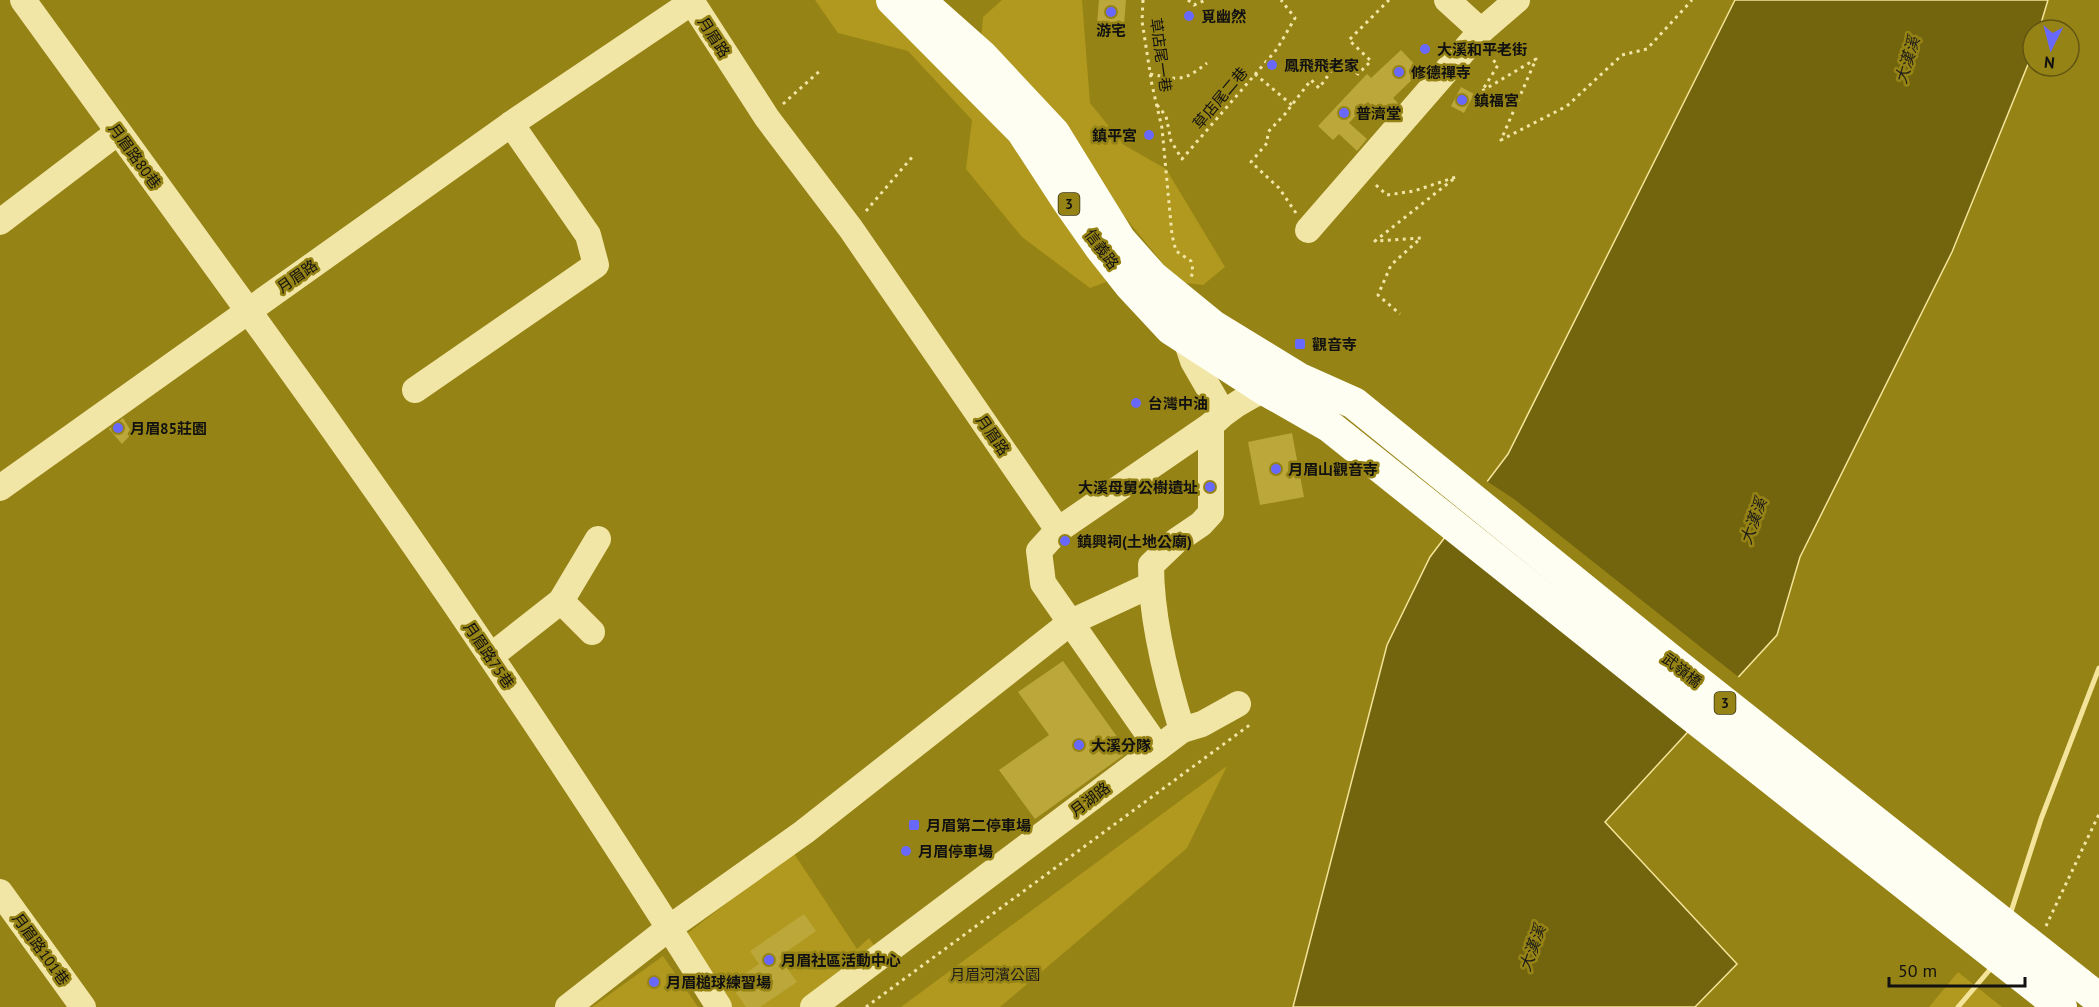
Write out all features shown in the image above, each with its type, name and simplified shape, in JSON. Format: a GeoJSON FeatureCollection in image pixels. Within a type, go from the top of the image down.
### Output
{"type":"FeatureCollection","features":[{"type":"Feature","properties":{"kind":"main road","name":"信義路"},"geometry":{"type":"LineString","coordinates":[[892,0],[1022,131],[1066,200],[1100,247],[1171,329],[1264,389],[1329,426]]}},
{"type":"Feature","properties":{"kind":"main road","name":"信義路"},"geometry":{"type":"LineString","coordinates":[[919,0],[982,56],[1054,133],[1120,240],[1153,277],[1213,326],[1298,378],[1354,404]]}},
{"type":"Feature","properties":{"kind":"main road","name":"武嶺橋"},"geometry":{"type":"LineString","coordinates":[[1354,404],[1668,659],[2099,999]]}},
{"type":"Feature","properties":{"kind":"main road","name":"武嶺橋"},"geometry":{"type":"LineString","coordinates":[[1329,426],[2061,1007]]}},
{"type":"Feature","properties":{"kind":"street","name":"月眉路80巷"},"geometry":{"type":"LineString","coordinates":[[23,0],[249,310]]}},
{"type":"Feature","properties":{"kind":"street"},"geometry":{"type":"LineString","coordinates":[[1447,0],[1481,31]]}},
{"type":"Feature","properties":{"kind":"street"},"geometry":{"type":"LineString","coordinates":[[1308,230],[1481,31],[1516,0]]}},
{"type":"Feature","properties":{"kind":"street","name":"月眉路"},"geometry":{"type":"LineString","coordinates":[[0,488],[511,124],[692,2],[767,118],[851,229],[1058,530]]}},
{"type":"Feature","properties":{"kind":"street"},"geometry":{"type":"LineString","coordinates":[[416,390],[596,265],[588,235],[511,124]]}},
{"type":"Feature","properties":{"kind":"street"},"geometry":{"type":"LineString","coordinates":[[0,222],[118,132]]}},
{"type":"Feature","properties":{"kind":"street","name":"月眉路75巷"},"geometry":{"type":"LineString","coordinates":[[249,310],[491,656],[719,1007]]}},
{"type":"Feature","properties":{"kind":"street"},"geometry":{"type":"LineString","coordinates":[[1182,730],[1172,698],[1153,605],[1151,565],[1176,541],[1202,524],[1211,513],[1217,419],[1185,337]]}},
{"type":"Feature","properties":{"kind":"street"},"geometry":{"type":"LineString","coordinates":[[1158,748],[1042,583],[1039,551],[1058,530],[1217,419],[1264,389],[1298,378]]}},
{"type":"Feature","properties":{"kind":"street"},"geometry":{"type":"LineString","coordinates":[[491,656],[561,601],[598,539]]}},
{"type":"Feature","properties":{"kind":"street"},"geometry":{"type":"LineString","coordinates":[[568,1007],[669,928],[804,832],[1071,622],[1151,585]]}},
{"type":"Feature","properties":{"kind":"street"},"geometry":{"type":"LineString","coordinates":[[561,601],[592,632]]}},
{"type":"Feature","properties":{"kind":"street","name":"月湖路"},"geometry":{"type":"LineString","coordinates":[[813,1007],[1182,730],[1244,713]]}},
{"type":"Feature","properties":{"kind":"street","name":"月眉路101巷"},"geometry":{"type":"LineString","coordinates":[[0,892],[83,1007]]}},
{"type":"Feature","properties":{"kind":"path","name":"草店尾一巷"},"geometry":{"type":"LineString","coordinates":[[1143,0],[1142,21],[1150,74],[1162,128],[1172,235],[1176,251]]}},
{"type":"Feature","properties":{"kind":"path"},"geometry":{"type":"LineString","coordinates":[[1188,0],[1194,5],[1206,0]]}},
{"type":"Feature","properties":{"kind":"path","name":"草店尾二巷"},"geometry":{"type":"LineString","coordinates":[[1156,104],[1166,116],[1171,141],[1182,159],[1277,49],[1295,18],[1281,0]]}},
{"type":"Feature","properties":{"kind":"path"},"geometry":{"type":"LineString","coordinates":[[1308,230],[1279,188],[1251,162],[1267,142],[1268,132],[1311,80],[1319,88],[1340,59],[1358,74],[1371,61],[1349,40],[1389,0]]}},
{"type":"Feature","properties":{"kind":"path"},"geometry":{"type":"LineString","coordinates":[[1481,31],[1485,52],[1498,65],[1482,92],[1536,59],[1501,141],[1567,106],[1622,55],[1647,50],[1692,0]]}},
{"type":"Feature","properties":{"kind":"path"},"geometry":{"type":"LineString","coordinates":[[1150,74],[1174,79],[1189,78],[1207,63]]}},
{"type":"Feature","properties":{"kind":"path"},"geometry":{"type":"LineString","coordinates":[[767,118],[822,69]]}},
{"type":"Feature","properties":{"kind":"path"},"geometry":{"type":"LineString","coordinates":[[1256,74],[1292,105]]}},
{"type":"Feature","properties":{"kind":"path"},"geometry":{"type":"LineString","coordinates":[[851,229],[913,156]]}},
{"type":"Feature","properties":{"kind":"path"},"geometry":{"type":"LineString","coordinates":[[1361,167],[1387,195],[1414,191],[1456,177],[1375,241],[1421,237],[1391,265],[1378,295],[1400,314]]}},
{"type":"Feature","properties":{"kind":"path"},"geometry":{"type":"LineString","coordinates":[[866,1007],[1244,713]]}},
{"type":"Feature","properties":{"kind":"path"},"geometry":{"type":"LineString","coordinates":[[2043,932],[2099,814]]}},
{"type":"Feature","properties":{"kind":"green space"},"geometry":{"type":"Polygon","coordinates":[[[815,0],[884,0],[1018,141],[1092,248],[1106,282],[1090,288],[1022,237],[966,169],[972,120],[908,51],[838,33],[815,0]]]}},
{"type":"Feature","properties":{"kind":"green space"},"geometry":{"type":"Polygon","coordinates":[[[1002,0],[1082,0],[1090,103],[1124,145],[1166,169],[1225,267],[1203,285],[1178,282],[981,41],[983,17],[1002,0]]]}},
{"type":"Feature","properties":{"kind":"green space","name":"月眉河濱公園"},"geometry":{"type":"Polygon","coordinates":[[[1227,766],[1187,848],[1000,1007],[901,1007],[1227,766]]]}},
{"type":"Feature","properties":{"kind":"green space"},"geometry":{"type":"Polygon","coordinates":[[[793,852],[857,949],[869,938],[880,954],[809,1007],[719,1007],[675,943],[793,852]]]}},
{"type":"Feature","properties":{"kind":"green space","name":"月眉槌球練習場"},"geometry":{"type":"Polygon","coordinates":[[[663,956],[698,1007],[592,1007],[663,956]]]}},
{"type":"Feature","properties":{"kind":"green space"},"geometry":{"type":"Polygon","coordinates":[[[1958,972],[2002,1007],[1929,1007],[1958,972]]]}},
{"type":"Feature","properties":{"kind":"water","name":"大漢溪"},"geometry":{"type":"Polygon","coordinates":[[[1735,0],[2048,0],[2043,18],[2021,18],[2022,78],[1952,252],[1800,557],[1777,635],[1605,822],[1737,964],[1695,1007],[1293,1007],[1387,645],[1430,557],[1508,454],[1735,0]]]}},
{"type":"Feature","properties":{"kind":"pier"},"geometry":{"type":"Polygon","coordinates":[[[1485,480],[1514,499],[1741,679],[1696,728],[1446,531],[1485,480]]]}},
{"type":"Feature","properties":{"kind":"building","name":"游宅"},"geometry":{"type":"Polygon","coordinates":[[[1099,0],[1126,0],[1124,25],[1097,23],[1099,0]]]}},
{"type":"Feature","properties":{"kind":"building","name":"普濟堂"},"geometry":{"type":"Polygon","coordinates":[[[1401,50],[1421,71],[1393,98],[1398,103],[1385,118],[1368,102],[1349,123],[1367,139],[1357,151],[1339,134],[1333,140],[1318,126],[1367,74],[1371,78],[1401,50]]]}},
{"type":"Feature","properties":{"kind":"building","name":"鎮福宮"},"geometry":{"type":"Polygon","coordinates":[[[1461,87],[1474,94],[1464,113],[1451,106],[1461,87]]]}},
{"type":"Feature","properties":{"kind":"building","name":"月眉85莊園"},"geometry":{"type":"Polygon","coordinates":[[[123,418],[132,433],[122,444],[109,429],[123,418]]]}},
{"type":"Feature","properties":{"kind":"building","name":"月眉山觀音寺"},"geometry":{"type":"Polygon","coordinates":[[[1292,433],[1304,497],[1260,505],[1248,442],[1292,433]]]}},
{"type":"Feature","properties":{"kind":"building","name":"大溪分隊"},"geometry":{"type":"Polygon","coordinates":[[[1063,661],[1128,752],[1035,819],[999,770],[1049,735],[1018,692],[1063,661]]]}},
{"type":"Feature","properties":{"kind":"building","name":"月眉社區活動中心"},"geometry":{"type":"Polygon","coordinates":[[[804,914],[816,931],[779,957],[797,982],[760,1007],[746,1007],[730,984],[759,964],[750,951],[804,914]]]}},
{"type":"Feature","properties":{"kind":"waterway"},"geometry":{"type":"LineString","coordinates":[[2010,915],[2041,819],[2099,668]]}},
{"type":"Feature","properties":{"kind":"waterway"},"geometry":{"type":"LineString","coordinates":[[1958,1007],[1993,966]]}},
{"type":"Feature","properties":{"kind":"place","name":"游宅"},"geometry":{"type":"Point","coordinates":[1111,12]}},
{"type":"Feature","properties":{"kind":"place","name":"覓幽然"},"geometry":{"type":"Point","coordinates":[1189,16]}},
{"type":"Feature","properties":{"kind":"place","name":"大溪和平老街"},"geometry":{"type":"Point","coordinates":[1425,49]}},
{"type":"Feature","properties":{"kind":"place","name":"鳳飛飛老家"},"geometry":{"type":"Point","coordinates":[1272,65]}},
{"type":"Feature","properties":{"kind":"place","name":"修德禪寺"},"geometry":{"type":"Point","coordinates":[1399,72]}},
{"type":"Feature","properties":{"kind":"place","name":"鎮福宮"},"geometry":{"type":"Point","coordinates":[1462,100]}},
{"type":"Feature","properties":{"kind":"place","name":"普濟堂"},"geometry":{"type":"Point","coordinates":[1344,113]}},
{"type":"Feature","properties":{"kind":"place","name":"鎮平宮"},"geometry":{"type":"Point","coordinates":[1149,135]}},
{"type":"Feature","properties":{"kind":"place","name":"觀音寺"},"geometry":{"type":"Point","coordinates":[1300,344]}},
{"type":"Feature","properties":{"kind":"place","name":"台灣中油"},"geometry":{"type":"Point","coordinates":[1136,403]}},
{"type":"Feature","properties":{"kind":"place","name":"月眉85莊園"},"geometry":{"type":"Point","coordinates":[118,428]}},
{"type":"Feature","properties":{"kind":"place","name":"月眉山觀音寺"},"geometry":{"type":"Point","coordinates":[1276,469]}},
{"type":"Feature","properties":{"kind":"place","name":"大溪母舅公樹遺址"},"geometry":{"type":"Point","coordinates":[1210,487]}},
{"type":"Feature","properties":{"kind":"place","name":"鎮興祠(土地公廟)"},"geometry":{"type":"Point","coordinates":[1065,541]}},
{"type":"Feature","properties":{"kind":"place","name":"大溪分隊"},"geometry":{"type":"Point","coordinates":[1079,745]}},
{"type":"Feature","properties":{"kind":"place","name":"月眉第二停車場"},"geometry":{"type":"Point","coordinates":[914,825]}},
{"type":"Feature","properties":{"kind":"place","name":"月眉停車場"},"geometry":{"type":"Point","coordinates":[906,851]}},
{"type":"Feature","properties":{"kind":"place","name":"月眉社區活動中心"},"geometry":{"type":"Point","coordinates":[769,960]}},
{"type":"Feature","properties":{"kind":"place","name":"月眉槌球練習場"},"geometry":{"type":"Point","coordinates":[654,982]}}]}
